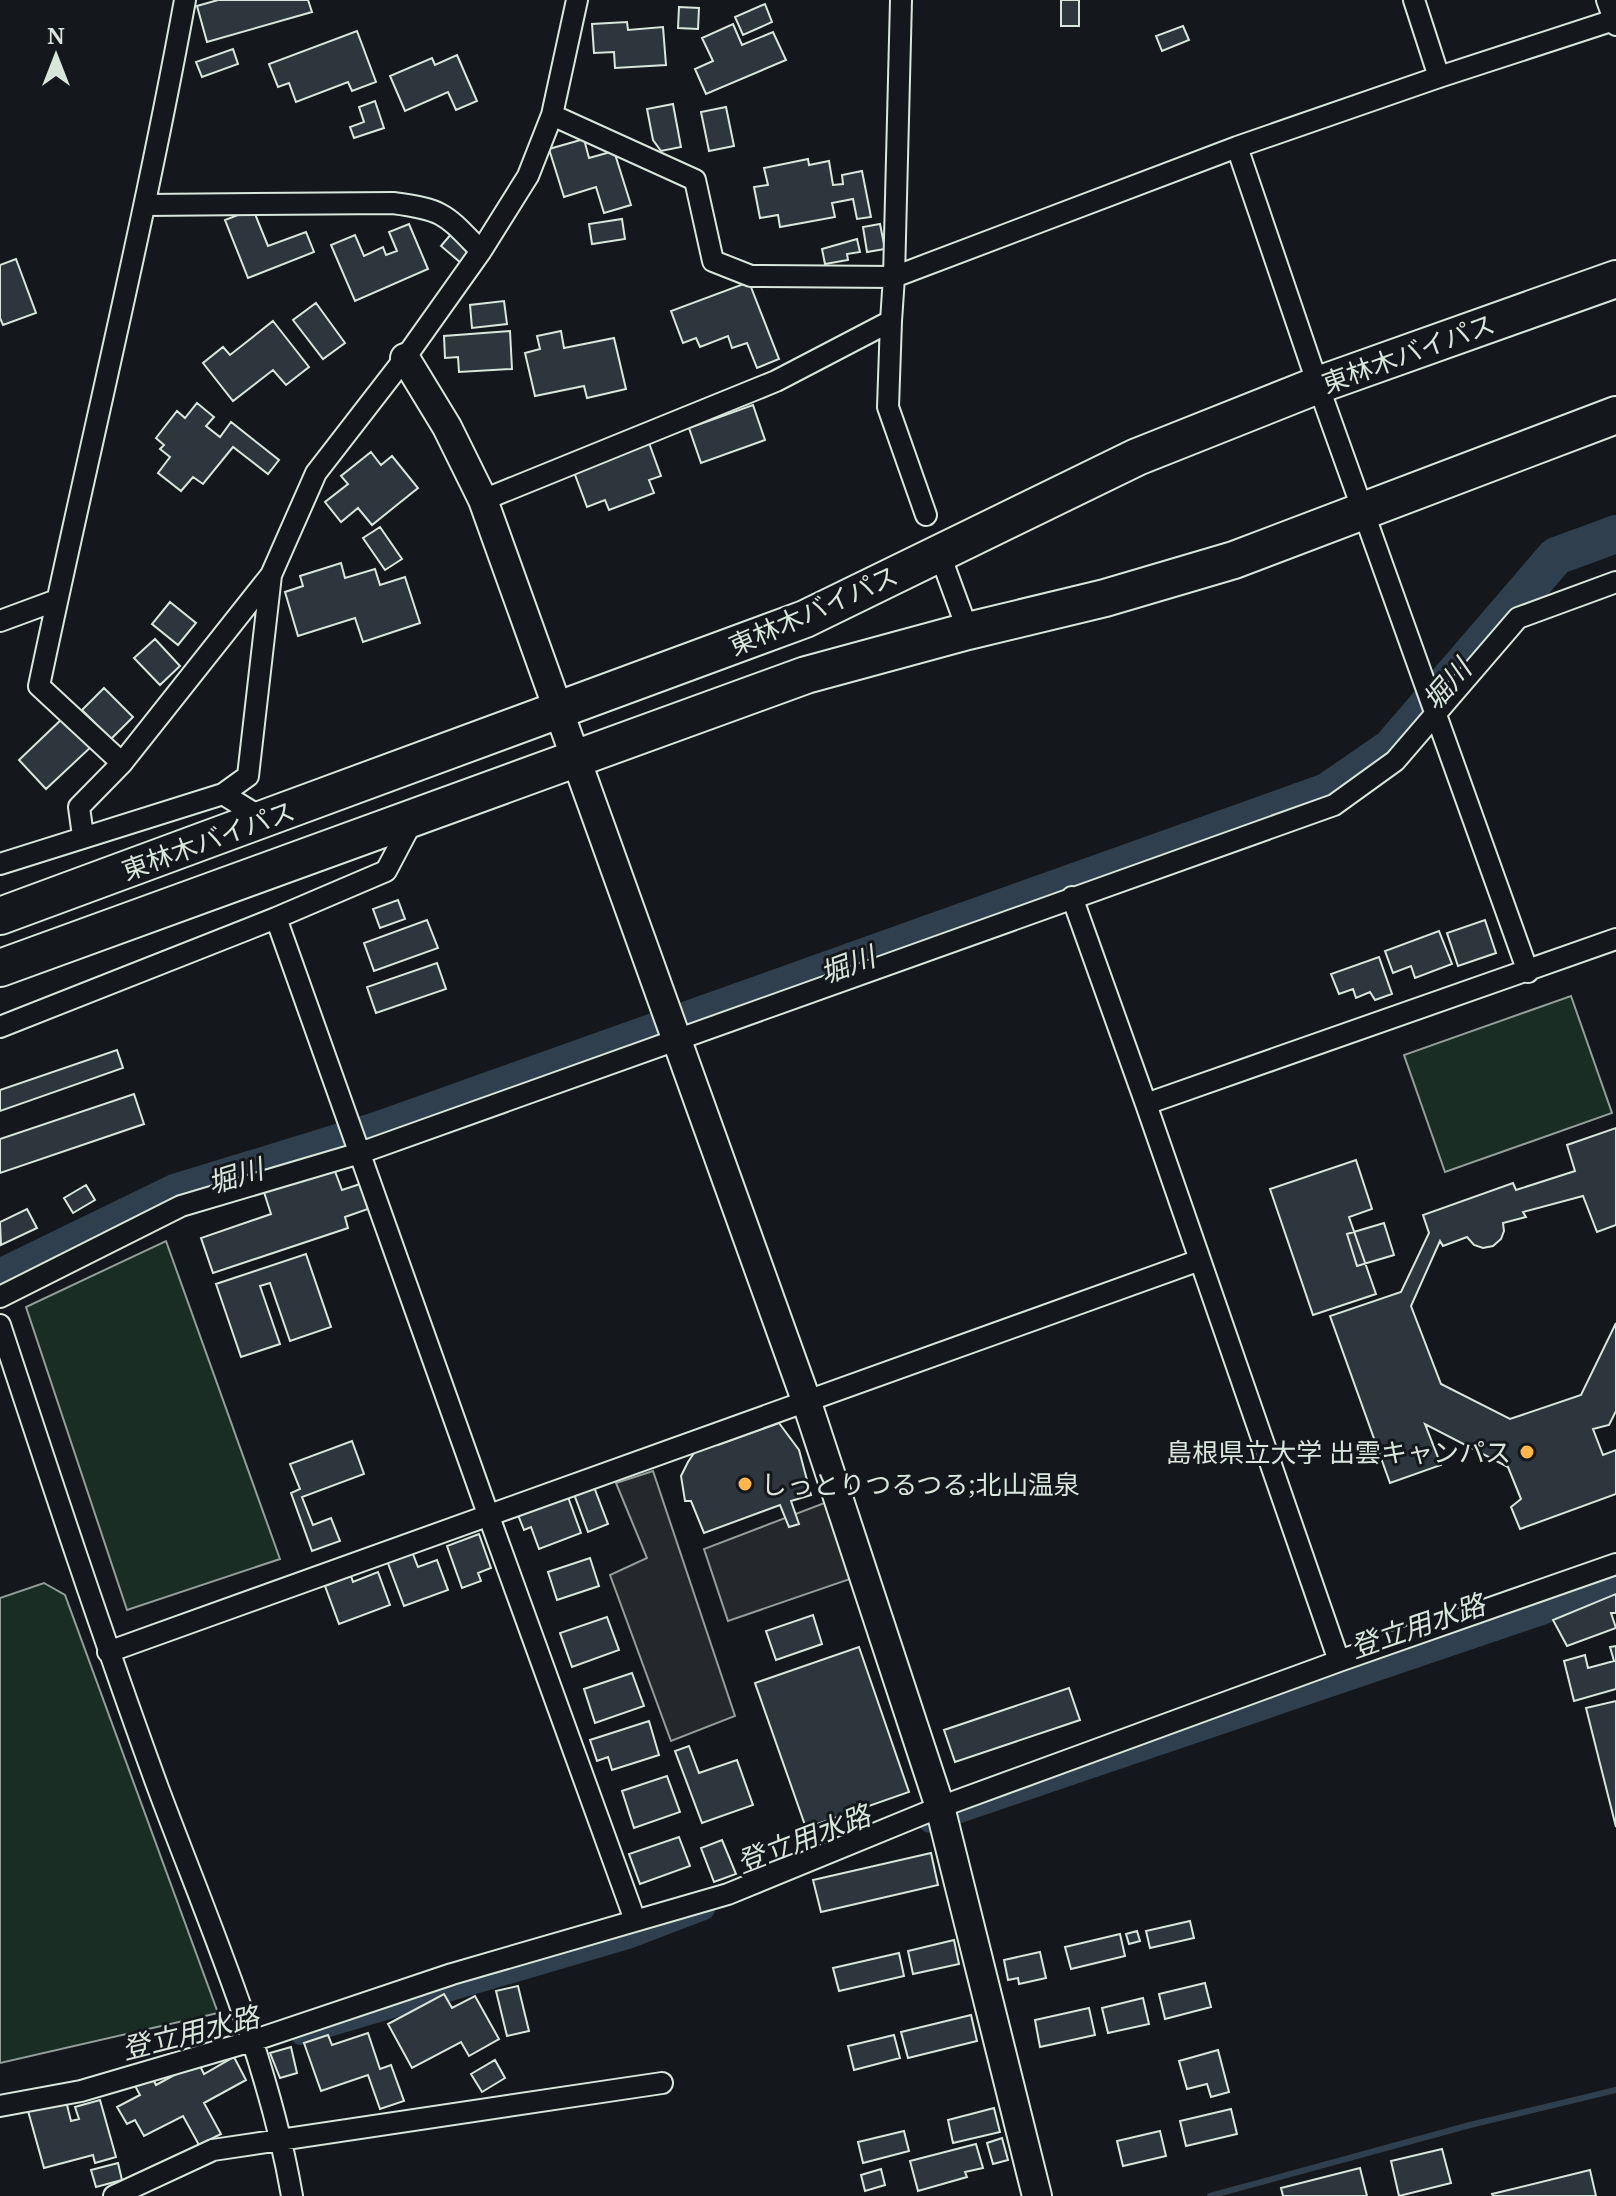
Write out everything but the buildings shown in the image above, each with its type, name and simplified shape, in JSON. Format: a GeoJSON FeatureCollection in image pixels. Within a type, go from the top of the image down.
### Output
{"type":"FeatureCollection","features":[{"type":"Feature","properties":{"kind":"highway","name":"東林木バイパス"},"geometry":{"type":"LineString","coordinates":[[0,916],[805,619],[1137,457],[1318,385],[1616,279]]}},
{"type":"Feature","properties":{"kind":"highway","name":"東林木バイパス"},"geometry":{"type":"LineString","coordinates":[[0,968],[806,675],[1105,598],[1234,560],[1616,415]]}},
{"type":"Feature","properties":{"kind":"highway"},"geometry":{"type":"LineString","coordinates":[[0,979],[101,933]]}},
{"type":"Feature","properties":{"kind":"street"},"geometry":{"type":"LineString","coordinates":[[122,763],[39,686],[121,302],[145,205],[185,0]]}},
{"type":"Feature","properties":{"kind":"street"},"geometry":{"type":"LineString","coordinates":[[83,836],[79,807],[122,763],[271,575],[316,473],[405,358],[481,251],[528,176],[552,115],[577,0]]}},
{"type":"Feature","properties":{"kind":"street"},"geometry":{"type":"LineString","coordinates":[[901,0],[888,407],[926,515]]}},
{"type":"Feature","properties":{"kind":"street"},"geometry":{"type":"LineString","coordinates":[[1414,0],[1439,77]]}},
{"type":"Feature","properties":{"kind":"street"},"geometry":{"type":"LineString","coordinates":[[552,115],[695,180],[713,261],[751,276],[894,277],[1237,147],[1439,77],[1615,23],[1607,0]]}},
{"type":"Feature","properties":{"kind":"street"},"geometry":{"type":"LineString","coordinates":[[1237,147],[1363,513],[1528,972]]}},
{"type":"Feature","properties":{"kind":"street"},"geometry":{"type":"LineString","coordinates":[[145,205],[393,203],[431,208],[449,218],[481,251]]}},
{"type":"Feature","properties":{"kind":"street"},"geometry":{"type":"LineString","coordinates":[[483,500],[776,381],[891,321]]}},
{"type":"Feature","properties":{"kind":"street"},"geometry":{"type":"LineString","coordinates":[[405,358],[447,427],[483,500],[806,1400],[940,1807],[1037,2196]]}},
{"type":"Feature","properties":{"kind":"street"},"geometry":{"type":"LineString","coordinates":[[939,552],[968,631]]}},
{"type":"Feature","properties":{"kind":"street"},"geometry":{"type":"LineString","coordinates":[[0,864],[223,794],[248,776],[271,575]]}},
{"type":"Feature","properties":{"kind":"street"},"geometry":{"type":"LineString","coordinates":[[0,1297],[181,1206],[360,1153],[1334,805],[1395,761],[1518,618],[1616,582]]}},
{"type":"Feature","properties":{"kind":"street"},"geometry":{"type":"LineString","coordinates":[[0,621],[57,600]]}},
{"type":"Feature","properties":{"kind":"street"},"geometry":{"type":"LineString","coordinates":[[223,794],[265,820]]}},
{"type":"Feature","properties":{"kind":"street"},"geometry":{"type":"LineString","coordinates":[[0,1027],[386,871],[414,817]]}},
{"type":"Feature","properties":{"kind":"street"},"geometry":{"type":"LineString","coordinates":[[1072,897],[1339,1661]]}},
{"type":"Feature","properties":{"kind":"street"},"geometry":{"type":"LineString","coordinates":[[276,918],[635,1920]]}},
{"type":"Feature","properties":{"kind":"street"},"geometry":{"type":"LineString","coordinates":[[1146,1104],[1616,939]]}},
{"type":"Feature","properties":{"kind":"street"},"geometry":{"type":"LineString","coordinates":[[108,1652],[1200,1260]]}},
{"type":"Feature","properties":{"kind":"street"},"geometry":{"type":"LineString","coordinates":[[0,1325],[108,1652],[252,2041],[283,2140],[292,2196]]}},
{"type":"Feature","properties":{"kind":"street"},"geometry":{"type":"LineString","coordinates":[[0,2106],[81,2091],[252,2041],[452,1974],[728,1894],[940,1807],[1339,1661],[1616,1564]]}},
{"type":"Feature","properties":{"kind":"street"},"geometry":{"type":"LineString","coordinates":[[114,2196],[213,2150],[662,2083]]}},
{"type":"Feature","properties":{"kind":"green space"},"geometry":{"type":"Polygon","coordinates":[[[1571,996],[1612,1113],[1445,1172],[1404,1055],[1571,996]]]}},
{"type":"Feature","properties":{"kind":"green space"},"geometry":{"type":"Polygon","coordinates":[[[166,1241],[280,1559],[127,1610],[26,1307],[166,1241]]]}},
{"type":"Feature","properties":{"kind":"green space"},"geometry":{"type":"Polygon","coordinates":[[[44,1583],[65,1595],[218,2013],[0,2063],[0,1598],[44,1583]]]}},
{"type":"Feature","properties":{"kind":"shaded area"},"geometry":{"type":"Polygon","coordinates":[[[653,1471],[735,1716],[671,1741],[610,1575],[647,1558],[616,1483],[653,1471]]]}},
{"type":"Feature","properties":{"kind":"shaded area"},"geometry":{"type":"Polygon","coordinates":[[[827,1502],[853,1578],[728,1621],[704,1549],[827,1502]]]}},
{"type":"Feature","properties":{"kind":"waterway","name":"堀川"},"geometry":{"type":"LineString","coordinates":[[0,1278],[175,1193],[377,1131],[1327,792],[1391,748],[1556,556],[1616,534]]}},
{"type":"Feature","properties":{"kind":"waterway","name":"登立用水路"},"geometry":{"type":"LineString","coordinates":[[930,1822],[1542,1614],[1616,1583]]}},
{"type":"Feature","properties":{"kind":"waterway","name":"登立用水路"},"geometry":{"type":"LineString","coordinates":[[301,2034],[628,1938],[704,1909]]}},
{"type":"Feature","properties":{"kind":"waterway"},"geometry":{"type":"LineString","coordinates":[[1210,2196],[1470,2125],[1616,2090]]}},
{"type":"Feature","properties":{"kind":"place","name":"島根県立大学 出雲キャンパス"},"geometry":{"type":"Point","coordinates":[1527,1452]}},
{"type":"Feature","properties":{"kind":"place","name":"しっとりつるつる;北山温泉"},"geometry":{"type":"Point","coordinates":[745,1484]}}]}
